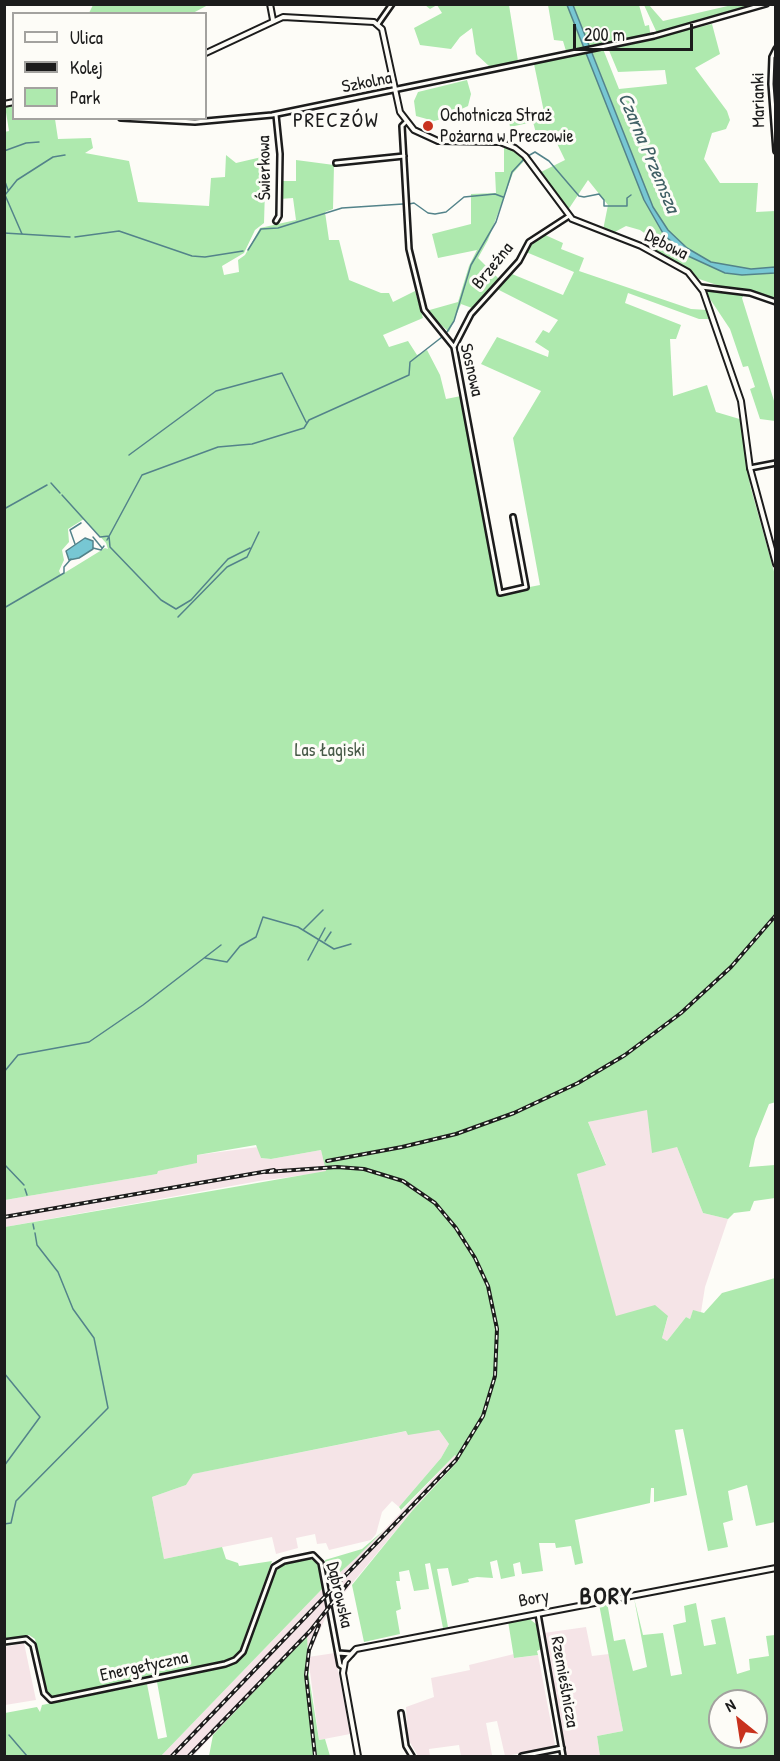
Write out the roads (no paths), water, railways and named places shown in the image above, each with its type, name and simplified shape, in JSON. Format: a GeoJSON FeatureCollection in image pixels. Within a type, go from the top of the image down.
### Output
{"type":"FeatureCollection","features":[{"type":"Feature","properties":{"kind":"street"},"geometry":{"type":"LineString","coordinates":[[270,4],[273,20]]}},
{"type":"Feature","properties":{"kind":"street"},"geometry":{"type":"LineString","coordinates":[[207,53],[273,20],[293,16],[370,20],[378,24],[392,4]]}},
{"type":"Feature","properties":{"kind":"street","name":"Szkolna"},"geometry":{"type":"LineString","coordinates":[[158,120],[195,122],[276,114],[600,48],[700,25],[766,4]]}},
{"type":"Feature","properties":{"kind":"street","name":"Sosnowa"},"geometry":{"type":"LineString","coordinates":[[378,24],[384,36],[394,91],[406,122],[402,126],[409,249],[421,300],[428,318],[450,339],[454,346],[500,593],[526,586],[513,517]]}},
{"type":"Feature","properties":{"kind":"street","name":"Marianki"},"geometry":{"type":"LineString","coordinates":[[776,49],[772,57],[771,84],[776,151]]}},
{"type":"Feature","properties":{"kind":"street","name":"Świerkowa"},"geometry":{"type":"LineString","coordinates":[[276,114],[280,154],[279,216],[276,221]]}},
{"type":"Feature","properties":{"kind":"street","name":"Dębowa"},"geometry":{"type":"LineString","coordinates":[[406,122],[420,134],[438,141],[500,142],[515,147],[525,156],[569,216],[580,224],[640,246],[675,263],[688,272],[701,287],[741,401],[750,468],[776,564]]}},
{"type":"Feature","properties":{"kind":"street"},"geometry":{"type":"LineString","coordinates":[[336,163],[404,156]]}},
{"type":"Feature","properties":{"kind":"street","name":"Brzeźna"},"geometry":{"type":"LineString","coordinates":[[454,346],[471,314],[519,261],[532,238],[569,216]]}},
{"type":"Feature","properties":{"kind":"street"},"geometry":{"type":"LineString","coordinates":[[701,287],[750,293],[776,302]]}},
{"type":"Feature","properties":{"kind":"street"},"geometry":{"type":"LineString","coordinates":[[750,468],[776,463]]}},
{"type":"Feature","properties":{"kind":"street","name":"Dąbrowska"},"geometry":{"type":"LineString","coordinates":[[272,1571],[284,1561],[310,1556],[318,1558],[340,1665],[344,1667],[343,1678],[358,1756]]}},
{"type":"Feature","properties":{"kind":"street","name":"Bory"},"geometry":{"type":"LineString","coordinates":[[351,1654],[365,1646],[776,1568]]}},
{"type":"Feature","properties":{"kind":"street","name":"Energetyczna"},"geometry":{"type":"LineString","coordinates":[[4,1642],[26,1639],[33,1645],[44,1693],[51,1700],[225,1664],[243,1652],[272,1571]]}},
{"type":"Feature","properties":{"kind":"street","name":"Rzemieślnicza"},"geometry":{"type":"LineString","coordinates":[[537,1612],[563,1756]]}},
{"type":"Feature","properties":{"kind":"street","name":"Dąbrowska"},"geometry":{"type":"LineString","coordinates":[[338,1653],[351,1654]]}},
{"type":"Feature","properties":{"kind":"street"},"geometry":{"type":"LineString","coordinates":[[344,1667],[351,1654]]}},
{"type":"Feature","properties":{"kind":"street"},"geometry":{"type":"LineString","coordinates":[[401,1713],[406,1746],[412,1756]]}},
{"type":"Feature","properties":{"kind":"street"},"geometry":{"type":"LineString","coordinates":[[522,1756],[562,1748]]}},
{"type":"Feature","properties":{"kind":"water"},"geometry":{"type":"Polygon","coordinates":[[[567,5],[573,5],[653,207],[668,230],[687,248],[711,262],[751,269],[775,267],[775,273],[742,275],[725,273],[688,256],[664,235],[644,200],[567,5]]]}},
{"type":"Feature","properties":{"kind":"water"},"geometry":{"type":"Polygon","coordinates":[[[85,538],[93,541],[93,549],[79,558],[69,560],[66,551],[85,538]]]}},
{"type":"Feature","properties":{"kind":"waterway"},"geometry":{"type":"LineString","coordinates":[[4,151],[26,143],[39,142]]}},
{"type":"Feature","properties":{"kind":"waterway"},"geometry":{"type":"LineString","coordinates":[[528,156],[535,152],[549,161],[579,196],[599,194],[604,200],[604,206],[627,206],[627,198],[631,195]]}},
{"type":"Feature","properties":{"kind":"waterway"},"geometry":{"type":"LineString","coordinates":[[22,234],[5,195],[17,180],[53,157],[65,155]]}},
{"type":"Feature","properties":{"kind":"waterway"},"geometry":{"type":"LineString","coordinates":[[447,332],[454,321],[471,265],[496,222],[512,172],[524,159]]}},
{"type":"Feature","properties":{"kind":"waterway"},"geometry":{"type":"LineString","coordinates":[[4,179],[8,190]]}},
{"type":"Feature","properties":{"kind":"waterway"},"geometry":{"type":"LineString","coordinates":[[409,204],[414,203],[428,213],[435,214],[446,212],[464,197],[495,194],[503,197]]}},
{"type":"Feature","properties":{"kind":"waterway"},"geometry":{"type":"LineString","coordinates":[[248,250],[261,229],[278,228],[342,208],[403,204]]}},
{"type":"Feature","properties":{"kind":"waterway"},"geometry":{"type":"LineString","coordinates":[[75,237],[119,231],[192,256],[205,257],[243,251]]}},
{"type":"Feature","properties":{"kind":"waterway"},"geometry":{"type":"LineString","coordinates":[[4,233],[70,237]]}},
{"type":"Feature","properties":{"kind":"waterway"},"geometry":{"type":"LineString","coordinates":[[107,540],[142,475],[218,447],[252,444],[304,428],[309,420],[409,375],[410,362],[442,337]]}},
{"type":"Feature","properties":{"kind":"waterway"},"geometry":{"type":"LineString","coordinates":[[129,455],[216,391],[282,373],[306,422]]}},
{"type":"Feature","properties":{"kind":"waterway"},"geometry":{"type":"LineString","coordinates":[[51,483],[60,493]]}},
{"type":"Feature","properties":{"kind":"waterway"},"geometry":{"type":"LineString","coordinates":[[4,509],[47,485]]}},
{"type":"Feature","properties":{"kind":"waterway"},"geometry":{"type":"LineString","coordinates":[[62,495],[100,537],[109,536],[110,547],[161,600],[176,609],[191,600],[228,559],[250,548]]}},
{"type":"Feature","properties":{"kind":"waterway"},"geometry":{"type":"LineString","coordinates":[[75,544],[70,530],[81,523]]}},
{"type":"Feature","properties":{"kind":"waterway"},"geometry":{"type":"LineString","coordinates":[[178,617],[227,567],[247,557],[259,532]]}},
{"type":"Feature","properties":{"kind":"waterway"},"geometry":{"type":"LineString","coordinates":[[93,537],[102,548]]}},
{"type":"Feature","properties":{"kind":"waterway"},"geometry":{"type":"LineString","coordinates":[[93,548],[101,550],[104,546]]}},
{"type":"Feature","properties":{"kind":"waterway"},"geometry":{"type":"LineString","coordinates":[[4,608],[64,573],[64,567],[71,559]]}},
{"type":"Feature","properties":{"kind":"waterway"},"geometry":{"type":"LineString","coordinates":[[303,930],[323,910]]}},
{"type":"Feature","properties":{"kind":"waterway"},"geometry":{"type":"LineString","coordinates":[[205,958],[227,962],[240,946],[256,937],[263,917],[298,927],[334,949],[351,944]]}},
{"type":"Feature","properties":{"kind":"waterway"},"geometry":{"type":"LineString","coordinates":[[308,960],[325,928]]}},
{"type":"Feature","properties":{"kind":"waterway"},"geometry":{"type":"LineString","coordinates":[[325,941],[331,932]]}},
{"type":"Feature","properties":{"kind":"waterway"},"geometry":{"type":"LineString","coordinates":[[4,1072],[18,1055],[89,1042],[143,1005],[221,945]]}},
{"type":"Feature","properties":{"kind":"waterway"},"geometry":{"type":"LineString","coordinates":[[4,1164],[24,1185]]}},
{"type":"Feature","properties":{"kind":"waterway"},"geometry":{"type":"LineString","coordinates":[[25,1189],[27,1195]]}},
{"type":"Feature","properties":{"kind":"waterway"},"geometry":{"type":"LineString","coordinates":[[33,1224],[34,1229]]}},
{"type":"Feature","properties":{"kind":"waterway"},"geometry":{"type":"LineString","coordinates":[[4,1524],[11,1523],[16,1501],[108,1408],[94,1338],[73,1309],[58,1272],[37,1245],[35,1233]]}},
{"type":"Feature","properties":{"kind":"waterway"},"geometry":{"type":"LineString","coordinates":[[4,1373],[40,1417],[4,1466]]}},
{"type":"Feature","properties":{"kind":"waterway"},"geometry":{"type":"LineString","coordinates":[[9,1735],[27,1756]]}},
{"type":"Feature","properties":{"kind":"railway"},"geometry":{"type":"LineString","coordinates":[[327,1161],[456,1134],[514,1113],[578,1083],[625,1055],[681,1013],[731,967],[776,915]]}},
{"type":"Feature","properties":{"kind":"railway"},"geometry":{"type":"LineString","coordinates":[[172,1756],[456,1460],[483,1416],[495,1376],[497,1329],[488,1286],[475,1258],[456,1228],[435,1203],[403,1181],[364,1169],[337,1167],[266,1172]]}},
{"type":"Feature","properties":{"kind":"railway"},"geometry":{"type":"LineString","coordinates":[[4,1217],[274,1170]]}},
{"type":"Feature","properties":{"kind":"railway"},"geometry":{"type":"LineString","coordinates":[[189,1756],[310,1631],[349,1582]]}},
{"type":"Feature","properties":{"kind":"railway"},"geometry":{"type":"LineString","coordinates":[[315,1756],[306,1675],[309,1650],[319,1625]]}},
{"type":"Feature","properties":{"kind":"place","name":"Ochotnicza Straż Pożarna w Preczowie"},"geometry":{"type":"Point","coordinates":[428,126]}},
{"type":"Feature","properties":{"kind":"district","name":"PRECZÓW"},"geometry":{"type":"Point","coordinates":[336,121]}},
{"type":"Feature","properties":{"kind":"district","name":"BORY"},"geometry":{"type":"Point","coordinates":[606,1598]}},
{"type":"Feature","properties":{"kind":"water label","name":"Czarna Przemsza"},"geometry":{"type":"Point","coordinates":[648,153]}},
{"type":"Feature","properties":{"kind":"park label","name":"Las Łagiski"},"geometry":{"type":"Point","coordinates":[330,751]}}]}
